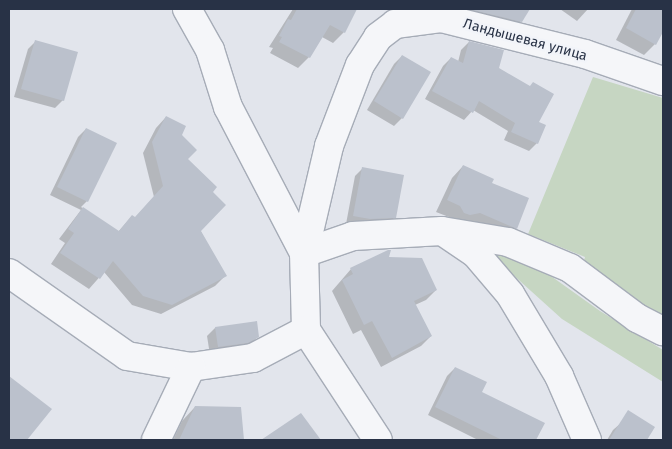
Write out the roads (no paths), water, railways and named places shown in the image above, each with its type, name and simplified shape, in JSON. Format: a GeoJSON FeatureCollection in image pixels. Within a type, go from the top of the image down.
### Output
{"type":"FeatureCollection","features":[{"type":"Feature","properties":{"kind":"street","name":"Ландышевая улица"},"geometry":{"type":"LineString","coordinates":[[187,9],[210,50],[228,107],[304,253]]}},
{"type":"Feature","properties":{"kind":"street","name":"Ландышевая улица"},"geometry":{"type":"LineString","coordinates":[[306,330],[304,253],[329,146],[360,65],[378,37],[395,24],[441,18],[585,54],[663,81]]}},
{"type":"Feature","properties":{"kind":"street"},"geometry":{"type":"LineString","coordinates":[[304,253],[353,236],[442,231],[508,242],[570,268],[637,318],[663,331]]}},
{"type":"Feature","properties":{"kind":"street"},"geometry":{"type":"LineString","coordinates":[[442,231],[475,253],[510,294],[559,376],[587,440]]}},
{"type":"Feature","properties":{"kind":"street"},"geometry":{"type":"LineString","coordinates":[[9,273],[126,356],[191,367],[253,358],[306,330],[378,440]]}},
{"type":"Feature","properties":{"kind":"street"},"geometry":{"type":"LineString","coordinates":[[156,440],[191,367]]}}]}
